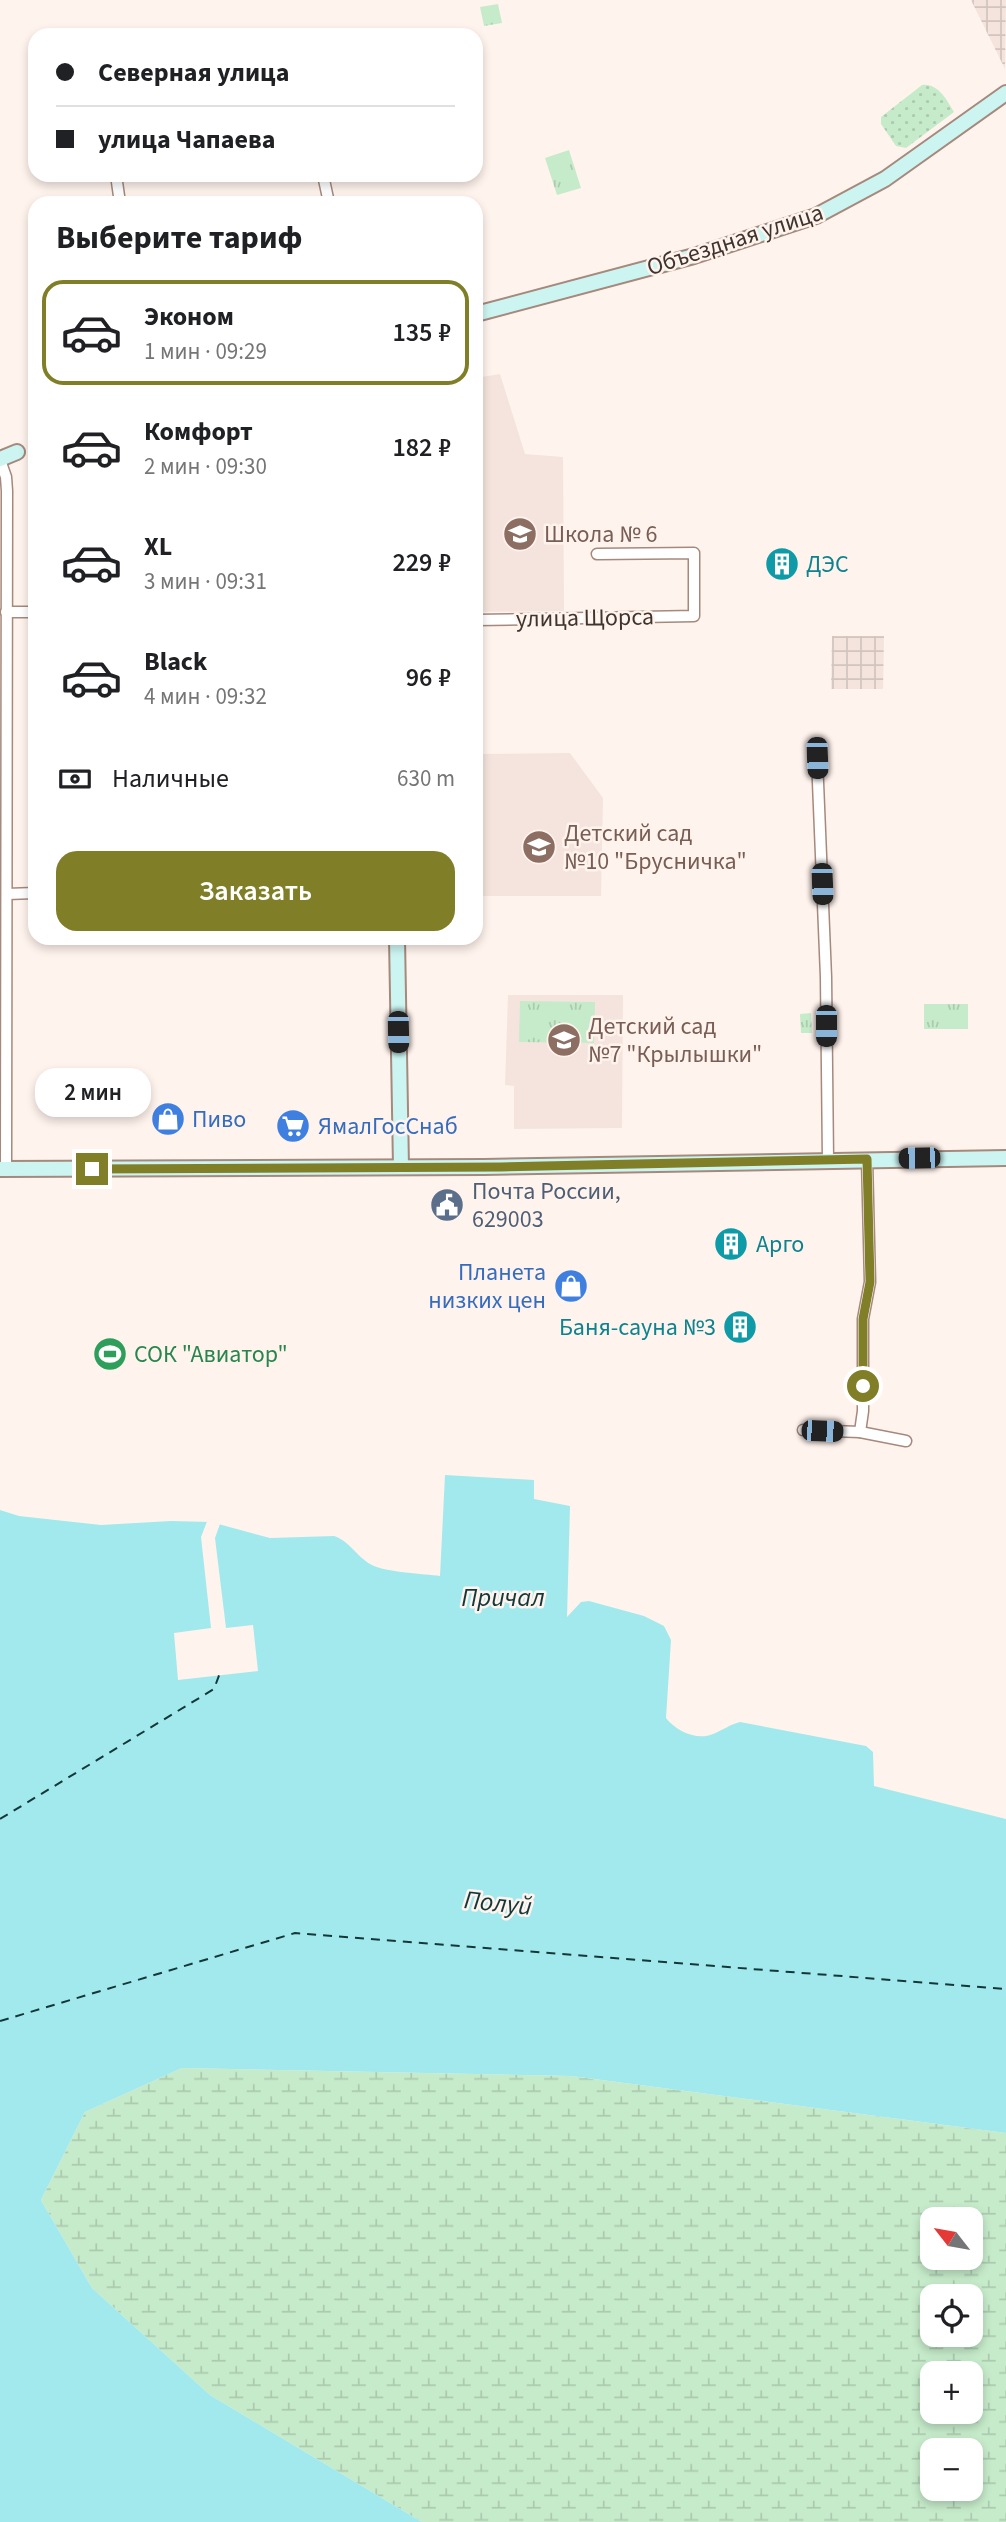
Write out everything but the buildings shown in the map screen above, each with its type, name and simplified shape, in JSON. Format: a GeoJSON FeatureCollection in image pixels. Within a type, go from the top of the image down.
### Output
{"type":"FeatureCollection","features":[{"type":"Feature","properties":{"kind":"main road","name":"Объездная улица"},"geometry":{"type":"LineString","coordinates":[[483,312],[694,256],[806,220],[848,201],[885,179],[1006,93]]}},
{"type":"Feature","properties":{"kind":"main road"},"geometry":{"type":"LineString","coordinates":[[0,460],[17,452]]}},
{"type":"Feature","properties":{"kind":"main road"},"geometry":{"type":"LineString","coordinates":[[397,945],[401,1167]]}},
{"type":"Feature","properties":{"kind":"main road"},"geometry":{"type":"LineString","coordinates":[[3,1169],[401,1167],[1006,1158]]}},
{"type":"Feature","properties":{"kind":"street"},"geometry":{"type":"LineString","coordinates":[[0,460],[6,477],[7,491],[3,708],[7,894],[3,1169]]}},
{"type":"Feature","properties":{"kind":"street","name":"улица Щорса"},"geometry":{"type":"LineString","coordinates":[[483,620],[694,616],[694,553],[597,554]]}},
{"type":"Feature","properties":{"kind":"street"},"geometry":{"type":"LineString","coordinates":[[6,612],[28,612]]}},
{"type":"Feature","properties":{"kind":"street"},"geometry":{"type":"LineString","coordinates":[[817,758],[826,977],[828,1160]]}},
{"type":"Feature","properties":{"kind":"street"},"geometry":{"type":"LineString","coordinates":[[7,894],[28,893]]}},
{"type":"Feature","properties":{"kind":"street"},"geometry":{"type":"LineString","coordinates":[[860,1432],[863,1410],[863,1319],[870,1282],[867,1159]]}},
{"type":"Feature","properties":{"kind":"street"},"geometry":{"type":"LineString","coordinates":[[803,1430],[860,1432],[906,1441]]}},
{"type":"Feature","properties":{"kind":"shaded area"},"geometry":{"type":"Polygon","coordinates":[[[971,0],[1006,0],[1005,69],[971,0]]]}},
{"type":"Feature","properties":{"kind":"shaded area","name":"Школа № 6"},"geometry":{"type":"Polygon","coordinates":[[[500,374],[525,454],[563,457],[564,611],[483,612],[483,377],[500,374]]]}},
{"type":"Feature","properties":{"kind":"shaded area"},"geometry":{"type":"Polygon","coordinates":[[[832,636],[884,636],[883,689],[831,689],[832,636]]]}},
{"type":"Feature","properties":{"kind":"shaded area","name":"Детский сад №10 \"Брусничка\""},"geometry":{"type":"Polygon","coordinates":[[[570,753],[603,798],[601,896],[483,896],[483,754],[570,753]]]}},
{"type":"Feature","properties":{"kind":"shaded area","name":"Детский сад №7 \"Крылышки\""},"geometry":{"type":"Polygon","coordinates":[[[508,995],[623,995],[622,1128],[514,1129],[514,1086],[505,1085],[508,995]]]}},
{"type":"Feature","properties":{"kind":"green space"},"geometry":{"type":"Polygon","coordinates":[[[498,4],[502,23],[484,26],[480,7],[498,4]]]}},
{"type":"Feature","properties":{"kind":"green space"},"geometry":{"type":"Polygon","coordinates":[[[922,85],[937,90],[954,112],[906,148],[896,146],[881,124],[881,117],[922,85]]]}},
{"type":"Feature","properties":{"kind":"green space"},"geometry":{"type":"Polygon","coordinates":[[[569,150],[581,188],[557,195],[545,158],[569,150]]]}},
{"type":"Feature","properties":{"kind":"green space"},"geometry":{"type":"Polygon","coordinates":[[[520,1001],[595,1002],[594,1043],[519,1042],[520,1001]]]}},
{"type":"Feature","properties":{"kind":"green space"},"geometry":{"type":"Polygon","coordinates":[[[924,1004],[968,1004],[968,1029],[924,1029],[924,1004]]]}},
{"type":"Feature","properties":{"kind":"green space"},"geometry":{"type":"Polygon","coordinates":[[[811,1013],[812,1033],[801,1033],[800,1014],[811,1013]]]}},
{"type":"Feature","properties":{"kind":"green space"},"geometry":{"type":"Polygon","coordinates":[[[182,2068],[571,2076],[1006,2133],[1006,2522],[422,2522],[210,2395],[92,2288],[41,2200],[85,2112],[182,2068]]]}},
{"type":"Feature","properties":{"kind":"water"},"geometry":{"type":"Polygon","coordinates":[[[445,1475],[534,1480],[534,1499],[570,1506],[567,1617],[581,1602],[589,1601],[644,1616],[664,1626],[671,1640],[666,1718],[681,1731],[707,1736],[740,1722],[866,1746],[873,1752],[874,1786],[1006,1819],[1006,2133],[571,2076],[182,2068],[85,2112],[41,2200],[92,2288],[210,2395],[422,2522],[0,2522],[0,1510],[19,1516],[101,1525],[211,1522],[270,1538],[334,1536],[374,1566],[440,1576],[445,1475]]]}},
{"type":"Feature","properties":{"kind":"pier"},"geometry":{"type":"Polygon","coordinates":[[[208,1519],[221,1521],[215,1538],[226,1628],[253,1625],[258,1671],[178,1680],[174,1633],[211,1628],[201,1537],[208,1519]]]}},
{"type":"Feature","properties":{"kind":"ferry route"},"geometry":{"type":"LineString","coordinates":[[0,1819],[214,1689],[221,1670]]}},
{"type":"Feature","properties":{"kind":"ferry route"},"geometry":{"type":"LineString","coordinates":[[0,2021],[295,1933],[1006,1989]]}},
{"type":"Feature","properties":{"kind":"place","name":"Школа № 6"},"geometry":{"type":"Point","coordinates":[520,534]}},
{"type":"Feature","properties":{"kind":"place","name":"ДЭС"},"geometry":{"type":"Point","coordinates":[782,564]}},
{"type":"Feature","properties":{"kind":"place","name":"Детский сад №10 \"Брусничка\""},"geometry":{"type":"Point","coordinates":[539,847]}},
{"type":"Feature","properties":{"kind":"place","name":"Детский сад №7 \"Крылышки\""},"geometry":{"type":"Point","coordinates":[564,1040]}},
{"type":"Feature","properties":{"kind":"place","name":"Пиво"},"geometry":{"type":"Point","coordinates":[168,1119]}},
{"type":"Feature","properties":{"kind":"place","name":"ЯмалГосСнаб"},"geometry":{"type":"Point","coordinates":[293,1126]}},
{"type":"Feature","properties":{"kind":"place","name":"Почта России, 629003"},"geometry":{"type":"Point","coordinates":[447,1205]}},
{"type":"Feature","properties":{"kind":"place","name":"Арго"},"geometry":{"type":"Point","coordinates":[731,1244]}},
{"type":"Feature","properties":{"kind":"place","name":"Планета низких цен"},"geometry":{"type":"Point","coordinates":[571,1286]}},
{"type":"Feature","properties":{"kind":"place","name":"Баня-сауна №3"},"geometry":{"type":"Point","coordinates":[740,1327]}},
{"type":"Feature","properties":{"kind":"place","name":"СОК \"Авиатор\""},"geometry":{"type":"Point","coordinates":[110,1354]}},
{"type":"Feature","properties":{"kind":"route"},"geometry":{"type":"LineString","coordinates":[[92,1169],[501,1167],[867,1159],[870,1282],[863,1319],[863,1386]]}},
{"type":"Feature","properties":{"kind":"water label","name":"Причал"},"geometry":{"type":"Point","coordinates":[503,1597]}},
{"type":"Feature","properties":{"kind":"water label","name":"Полуй"},"geometry":{"type":"Point","coordinates":[498,1903]}}]}
